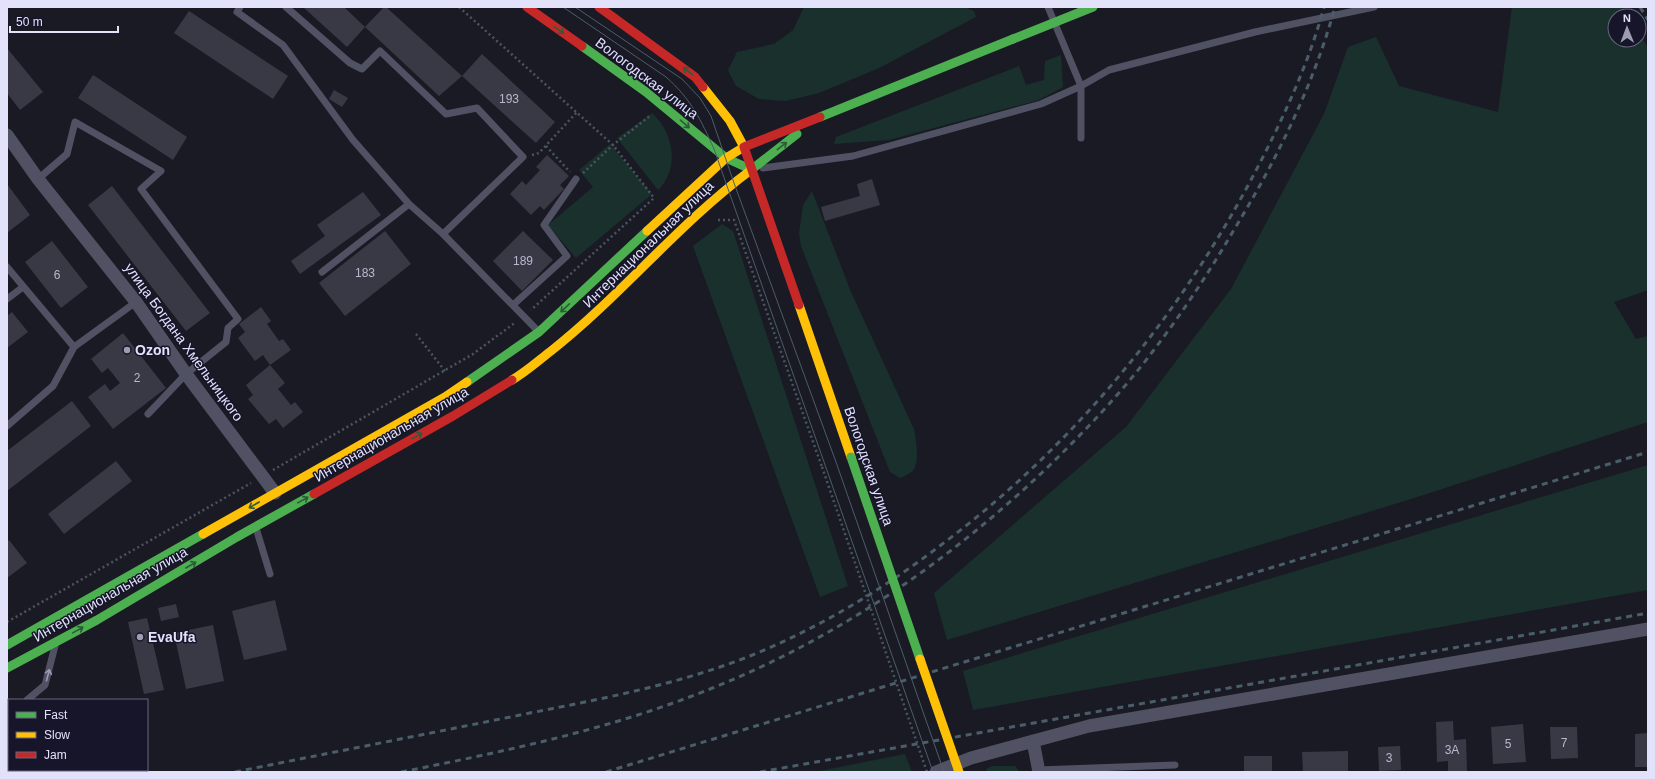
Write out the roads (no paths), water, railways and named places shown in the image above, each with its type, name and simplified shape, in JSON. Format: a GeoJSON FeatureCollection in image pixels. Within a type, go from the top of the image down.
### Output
{"type":"FeatureCollection","features":[{"type":"Feature","properties":{"kind":"main road","name":"Вологодская улица"},"geometry":{"type":"LineString","coordinates":[[527,7],[651,96],[726,158],[751,170]]}},
{"type":"Feature","properties":{"kind":"main road","name":"Вологодская улица"},"geometry":{"type":"LineString","coordinates":[[599,7],[695,77],[730,120],[744,148],[959,772]]}},
{"type":"Feature","properties":{"kind":"main road"},"geometry":{"type":"LineString","coordinates":[[817,119],[1093,7]]}},
{"type":"Feature","properties":{"kind":"main road","name":"Интернациональная улица"},"geometry":{"type":"LineString","coordinates":[[7,645],[445,398],[539,332],[726,158],[744,148],[817,119]]}},
{"type":"Feature","properties":{"kind":"main road","name":"Интернациональная улица"},"geometry":{"type":"LineString","coordinates":[[7,668],[56,642],[255,527],[453,416],[520,375],[600,310],[683,227],[728,187],[817,119]]}},
{"type":"Feature","properties":{"kind":"street","name":"улица Богдана Хмельницкого"},"geometry":{"type":"LineString","coordinates":[[7,136],[38,179],[136,302],[186,374],[275,493]]}},
{"type":"Feature","properties":{"kind":"street"},"geometry":{"type":"LineString","coordinates":[[936,772],[971,758],[1089,726],[1648,629]]}},
{"type":"Feature","properties":{"kind":"street"},"geometry":{"type":"LineString","coordinates":[[1033,741],[1039,771]]}},
{"type":"Feature","properties":{"kind":"lane"},"geometry":{"type":"LineString","coordinates":[[240,7],[236,12],[283,45],[353,140],[409,204],[443,234],[539,332]]}},
{"type":"Feature","properties":{"kind":"lane"},"geometry":{"type":"LineString","coordinates":[[286,7],[350,63],[362,69],[380,51],[446,114],[477,108],[523,157],[443,234]]}},
{"type":"Feature","properties":{"kind":"lane"},"geometry":{"type":"LineString","coordinates":[[1048,7],[1080,86],[1081,138]]}},
{"type":"Feature","properties":{"kind":"lane"},"geometry":{"type":"LineString","coordinates":[[751,170],[852,156],[1041,104],[1080,86],[1109,70],[1255,32],[1374,7]]}},
{"type":"Feature","properties":{"kind":"lane"},"geometry":{"type":"LineString","coordinates":[[38,179],[67,154],[75,122],[161,171],[142,189],[238,319],[228,328],[226,342],[186,374],[148,414]]}},
{"type":"Feature","properties":{"kind":"lane"},"geometry":{"type":"LineString","coordinates":[[513,305],[567,256],[544,225],[576,179]]}},
{"type":"Feature","properties":{"kind":"lane"},"geometry":{"type":"LineString","coordinates":[[322,272],[409,204]]}},
{"type":"Feature","properties":{"kind":"lane"},"geometry":{"type":"LineString","coordinates":[[7,268],[74,347]]}},
{"type":"Feature","properties":{"kind":"lane"},"geometry":{"type":"LineString","coordinates":[[7,299],[23,287]]}},
{"type":"Feature","properties":{"kind":"lane"},"geometry":{"type":"LineString","coordinates":[[7,426],[53,386],[74,347],[136,302]]}},
{"type":"Feature","properties":{"kind":"lane"},"geometry":{"type":"LineString","coordinates":[[255,527],[270,574]]}},
{"type":"Feature","properties":{"kind":"lane"},"geometry":{"type":"LineString","coordinates":[[29,699],[45,685],[56,642]]}},
{"type":"Feature","properties":{"kind":"lane"},"geometry":{"type":"LineString","coordinates":[[1039,771],[1175,765]]}},
{"type":"Feature","properties":{"kind":"tram line"},"geometry":{"type":"LineString","coordinates":[[563,7],[666,77],[675,85],[689,102],[705,129],[714,149],[933,772]]}},
{"type":"Feature","properties":{"kind":"tram line"},"geometry":{"type":"LineString","coordinates":[[575,7],[682,79],[700,98],[711,116],[836,462],[944,772]]}},
{"type":"Feature","properties":{"kind":"railway"},"geometry":{"type":"LineString","coordinates":[[235,772],[604,698],[692,676],[750,656],[801,633],[873,593],[919,562],[989,507],[1034,467],[1076,424],[1117,379],[1190,282],[1222,231],[1252,178],[1273,136],[1302,73],[1318,29],[1324,7]]}},
{"type":"Feature","properties":{"kind":"railway"},"geometry":{"type":"LineString","coordinates":[[401,772],[558,738],[635,716],[710,689],[757,669],[848,621],[891,594],[973,533],[1050,465],[1091,424],[1117,396],[1186,306],[1226,244],[1279,149],[1305,93],[1335,7]]}},
{"type":"Feature","properties":{"kind":"railway"},"geometry":{"type":"LineString","coordinates":[[1640,7],[1648,20]]}},
{"type":"Feature","properties":{"kind":"railway"},"geometry":{"type":"LineString","coordinates":[[606,772],[1648,452]]}},
{"type":"Feature","properties":{"kind":"railway"},"geometry":{"type":"LineString","coordinates":[[760,772],[1648,613]]}},
{"type":"Feature","properties":{"kind":"place","name":"Ozon"},"geometry":{"type":"Point","coordinates":[127,350]}},
{"type":"Feature","properties":{"kind":"place","name":"EvaUfa"},"geometry":{"type":"Point","coordinates":[140,637]}}]}
